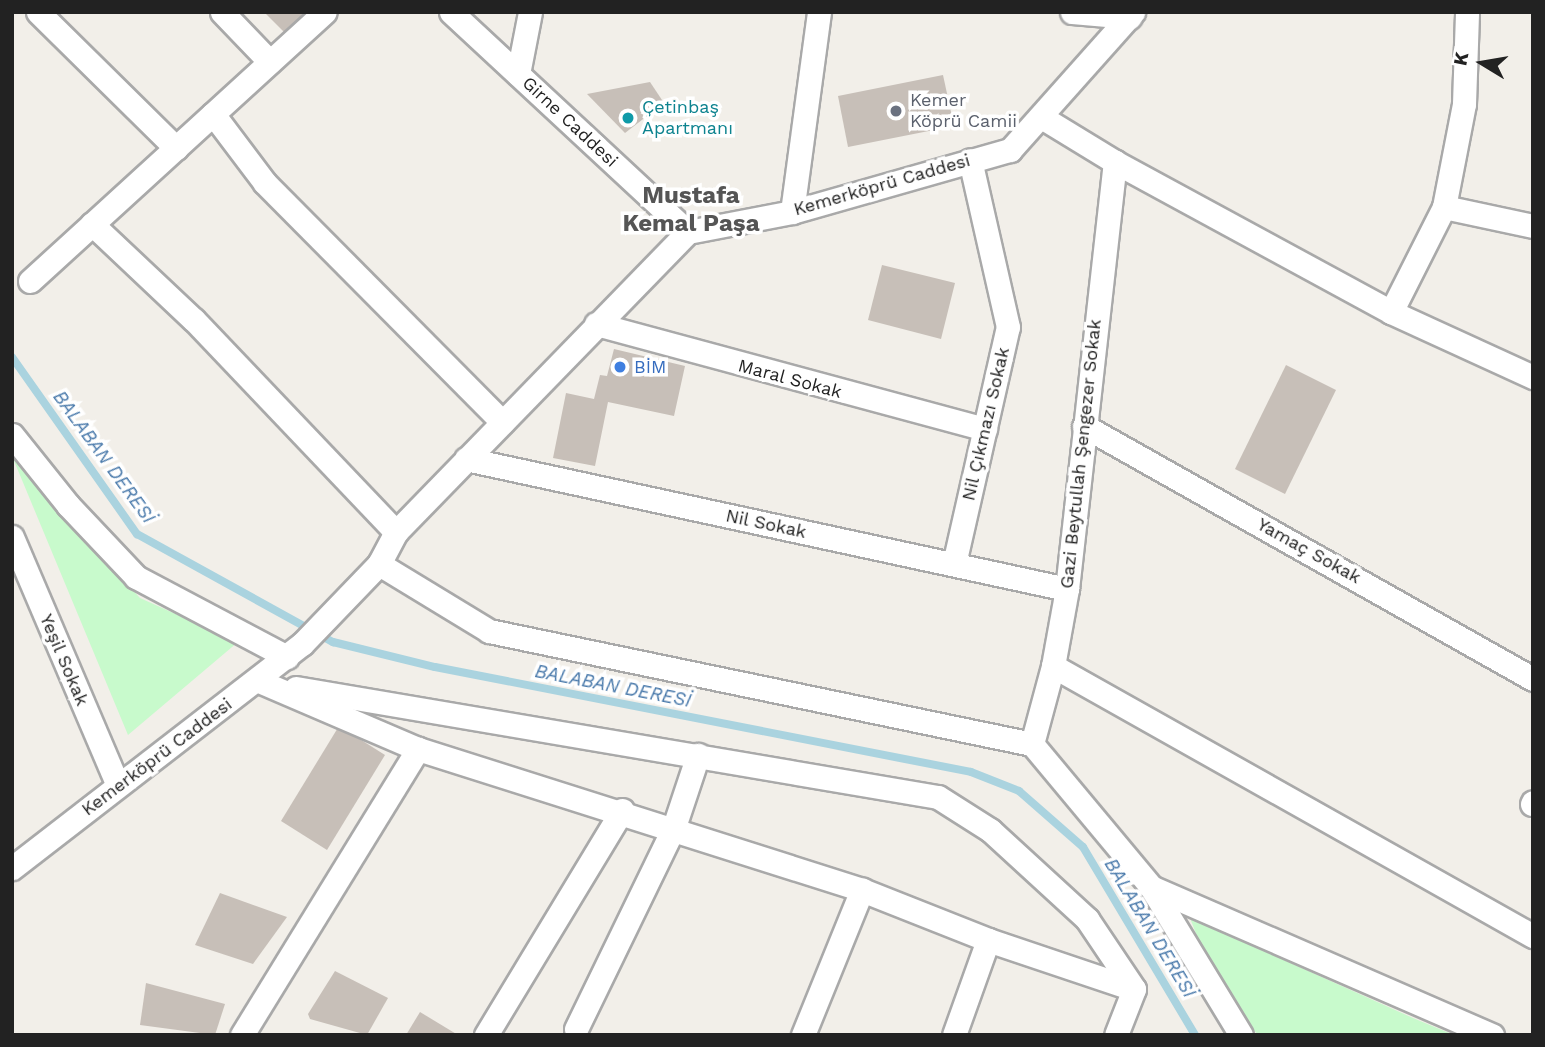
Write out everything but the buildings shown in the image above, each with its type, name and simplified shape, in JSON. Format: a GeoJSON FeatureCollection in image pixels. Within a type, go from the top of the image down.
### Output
{"type":"FeatureCollection","features":[{"type":"Feature","properties":{"kind":"street"},"geometry":{"type":"LineString","coordinates":[[38,12],[176,148]]}},
{"type":"Feature","properties":{"kind":"street"},"geometry":{"type":"LineString","coordinates":[[222,12],[270,62]]}},
{"type":"Feature","properties":{"kind":"street"},"geometry":{"type":"LineString","coordinates":[[30,281],[325,12]]}},
{"type":"Feature","properties":{"kind":"street","name":"Girne Caddesi"},"geometry":{"type":"LineString","coordinates":[[451,12],[688,232]]}},
{"type":"Feature","properties":{"kind":"street"},"geometry":{"type":"LineString","coordinates":[[517,74],[530,12]]}},
{"type":"Feature","properties":{"kind":"street"},"geometry":{"type":"LineString","coordinates":[[792,212],[819,12]]}},
{"type":"Feature","properties":{"kind":"street"},"geometry":{"type":"LineString","coordinates":[[1072,12],[1132,14]]}},
{"type":"Feature","properties":{"kind":"street"},"geometry":{"type":"LineString","coordinates":[[1391,312],[1444,207],[1464,104],[1467,12]]}},
{"type":"Feature","properties":{"kind":"street","name":"Kemerköprü Caddesi"},"geometry":{"type":"LineString","coordinates":[[688,232],[792,212],[1010,150],[1043,118],[1132,14]]}},
{"type":"Feature","properties":{"kind":"street"},"geometry":{"type":"LineString","coordinates":[[213,114],[265,183],[502,422]]}},
{"type":"Feature","properties":{"kind":"street"},"geometry":{"type":"LineString","coordinates":[[1043,118],[1115,162],[1391,312],[1533,377]]}},
{"type":"Feature","properties":{"kind":"street","name":"Nil Çıkmazı Sokak"},"geometry":{"type":"LineString","coordinates":[[954,564],[1008,327],[970,160]]}},
{"type":"Feature","properties":{"kind":"street","name":"Gazi Beytullah Şengezer Sokak"},"geometry":{"type":"LineString","coordinates":[[1032,744],[1053,666],[1067,589],[1115,162]]}},
{"type":"Feature","properties":{"kind":"street"},"geometry":{"type":"LineString","coordinates":[[1444,207],[1533,226]]}},
{"type":"Feature","properties":{"kind":"street"},"geometry":{"type":"LineString","coordinates":[[92,224],[194,320],[396,532]]}},
{"type":"Feature","properties":{"kind":"street"},"geometry":{"type":"LineString","coordinates":[[688,232],[396,532],[379,564],[489,631],[1032,744],[1152,887],[1241,1035]]}},
{"type":"Feature","properties":{"kind":"street","name":"Maral Sokak"},"geometry":{"type":"LineString","coordinates":[[596,324],[985,429]]}},
{"type":"Feature","properties":{"kind":"street","name":"Yamaç Sokak"},"geometry":{"type":"LineString","coordinates":[[1084,426],[1533,679]]}},
{"type":"Feature","properties":{"kind":"street"},"geometry":{"type":"LineString","coordinates":[[12,435],[68,505],[136,577],[294,651]]}},
{"type":"Feature","properties":{"kind":"street","name":"Nil Sokak"},"geometry":{"type":"LineString","coordinates":[[466,459],[1067,589]]}},
{"type":"Feature","properties":{"kind":"street","name":"Yeşil Sokak"},"geometry":{"type":"LineString","coordinates":[[12,537],[117,783]]}},
{"type":"Feature","properties":{"kind":"street","name":"Kemerköprü Caddesi"},"geometry":{"type":"LineString","coordinates":[[12,868],[117,783],[259,681],[294,651],[379,564]]}},
{"type":"Feature","properties":{"kind":"street"},"geometry":{"type":"LineString","coordinates":[[1053,666],[1533,936]]}},
{"type":"Feature","properties":{"kind":"street"},"geometry":{"type":"LineString","coordinates":[[259,681],[418,749],[622,810],[862,890],[988,940],[1133,989]]}},
{"type":"Feature","properties":{"kind":"street"},"geometry":{"type":"LineString","coordinates":[[259,681],[938,797],[990,830],[1087,919],[1133,989],[1124,1030]]}},
{"type":"Feature","properties":{"kind":"street"},"geometry":{"type":"LineString","coordinates":[[242,1035],[418,749]]}},
{"type":"Feature","properties":{"kind":"street"},"geometry":{"type":"LineString","coordinates":[[576,1029],[674,827],[698,755]]}},
{"type":"Feature","properties":{"kind":"street"},"geometry":{"type":"LineString","coordinates":[[486,1035],[622,810]]}},
{"type":"Feature","properties":{"kind":"street"},"geometry":{"type":"LineString","coordinates":[[1152,887],[1492,1035]]}},
{"type":"Feature","properties":{"kind":"street"},"geometry":{"type":"LineString","coordinates":[[803,1035],[862,890]]}},
{"type":"Feature","properties":{"kind":"street"},"geometry":{"type":"LineString","coordinates":[[954,1035],[988,940]]}},
{"type":"Feature","properties":{"kind":"green space"},"geometry":{"type":"Polygon","coordinates":[[[12,456],[140,598],[238,642],[128,735],[12,456]]]}},
{"type":"Feature","properties":{"kind":"green space"},"geometry":{"type":"Polygon","coordinates":[[[1190,918],[1454,1035],[1259,1035],[1247,1025],[1212,975],[1190,918]]]}},
{"type":"Feature","properties":{"kind":"waterway","name":"BALABAN DERESİ"},"geometry":{"type":"LineString","coordinates":[[12,357],[137,534],[333,642],[435,667],[971,772],[1019,791],[1083,847],[1195,1035]]}},
{"type":"Feature","properties":{"kind":"place","name":"Kemer Köprü Camii"},"geometry":{"type":"Point","coordinates":[896,111]}},
{"type":"Feature","properties":{"kind":"place","name":"Çetinbaş Apartmanı"},"geometry":{"type":"Point","coordinates":[628,118]}},
{"type":"Feature","properties":{"kind":"place","name":"BİM"},"geometry":{"type":"Point","coordinates":[620,367]}},
{"type":"Feature","properties":{"kind":"district","name":"Mustafa Kemal Paşa"},"geometry":{"type":"Point","coordinates":[691,210]}}]}
